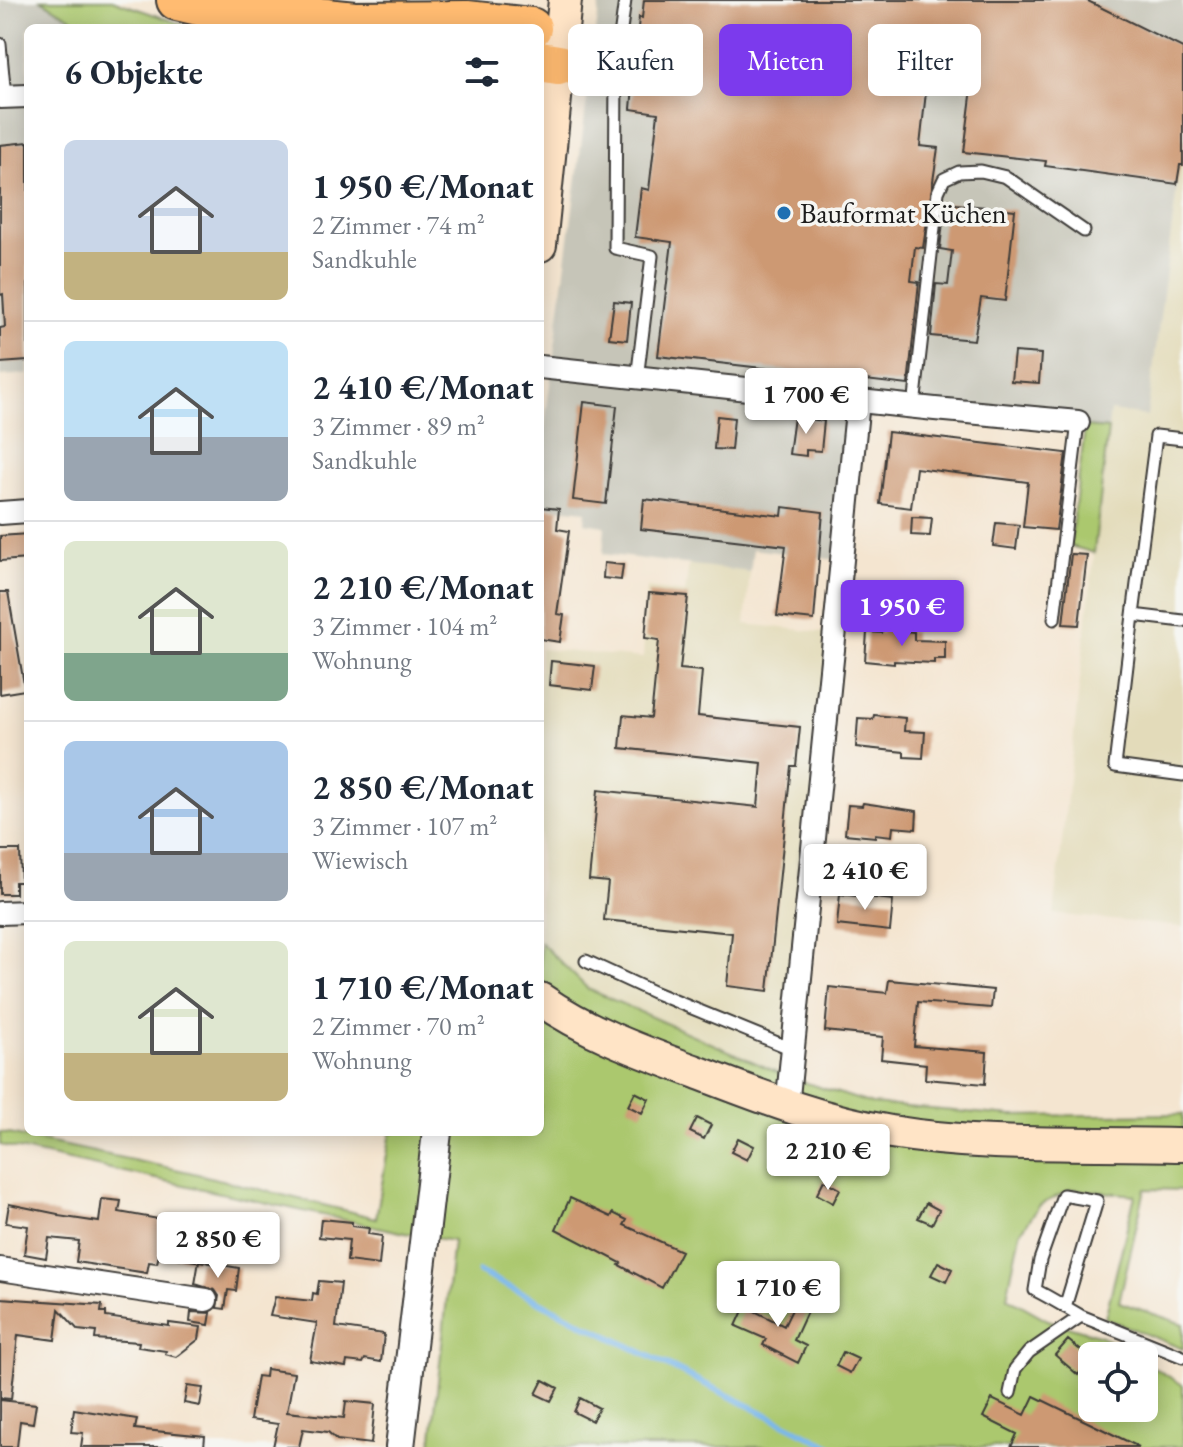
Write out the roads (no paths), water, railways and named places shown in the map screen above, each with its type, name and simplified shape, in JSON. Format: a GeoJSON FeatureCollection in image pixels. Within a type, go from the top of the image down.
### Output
{"type":"FeatureCollection","features":[{"type":"Feature","properties":{"kind":"highway"},"geometry":{"type":"LineString","coordinates":[[391,24],[467,21],[494,14],[518,0]]}},
{"type":"Feature","properties":{"kind":"highway"},"geometry":{"type":"LineString","coordinates":[[190,2],[358,24]]}},
{"type":"Feature","properties":{"kind":"highway"},"geometry":{"type":"LineString","coordinates":[[467,21],[483,24]]}},
{"type":"Feature","properties":{"kind":"main road"},"geometry":{"type":"LineString","coordinates":[[544,152],[549,36]]}},
{"type":"Feature","properties":{"kind":"main road"},"geometry":{"type":"LineString","coordinates":[[544,1002],[586,1028],[787,1107],[836,1121],[912,1135],[1049,1144],[1183,1145]]}},
{"type":"Feature","properties":{"kind":"street"},"geometry":{"type":"LineString","coordinates":[[2,97],[24,96]]}},
{"type":"Feature","properties":{"kind":"street"},"geometry":{"type":"LineString","coordinates":[[544,367],[1078,422]]}},
{"type":"Feature","properties":{"kind":"street"},"geometry":{"type":"LineString","coordinates":[[787,1107],[858,401]]}},
{"type":"Feature","properties":{"kind":"street"},"geometry":{"type":"LineString","coordinates":[[0,513],[24,511]]}},
{"type":"Feature","properties":{"kind":"street"},"geometry":{"type":"LineString","coordinates":[[0,913],[24,912]]}},
{"type":"Feature","properties":{"kind":"street"},"geometry":{"type":"LineString","coordinates":[[400,1447],[437,1136]]}},
{"type":"Feature","properties":{"kind":"street"},"geometry":{"type":"LineString","coordinates":[[0,1269],[206,1300]]}},
{"type":"Feature","properties":{"kind":"lane"},"geometry":{"type":"LineString","coordinates":[[625,0],[616,67],[615,248],[652,256],[637,379]]}},
{"type":"Feature","properties":{"kind":"lane"},"geometry":{"type":"LineString","coordinates":[[0,44],[2,97]]}},
{"type":"Feature","properties":{"kind":"lane"},"geometry":{"type":"LineString","coordinates":[[914,407],[938,192],[944,179],[959,172],[981,171],[1006,177],[1084,231]]}},
{"type":"Feature","properties":{"kind":"lane"},"geometry":{"type":"LineString","coordinates":[[1054,619],[1078,422]]}},
{"type":"Feature","properties":{"kind":"lane"},"geometry":{"type":"LineString","coordinates":[[1183,439],[1156,436],[1115,766],[1183,775]]}},
{"type":"Feature","properties":{"kind":"lane"},"geometry":{"type":"LineString","coordinates":[[1133,615],[1183,621]]}},
{"type":"Feature","properties":{"kind":"lane"},"geometry":{"type":"LineString","coordinates":[[586,961],[792,1049]]}},
{"type":"Feature","properties":{"kind":"lane"},"geometry":{"type":"LineString","coordinates":[[1065,1307],[1097,1201],[1063,1195],[1040,1260],[1035,1290],[1065,1307],[1081,1316],[1183,1357]]}},
{"type":"Feature","properties":{"kind":"lane"},"geometry":{"type":"LineString","coordinates":[[1010,1393],[1015,1369],[1029,1352],[1081,1316]]}},
{"type":"Feature","properties":{"kind":"waterway"},"geometry":{"type":"LineString","coordinates":[[479,1272],[832,1447]]}},
{"type":"Feature","properties":{"kind":"place","name":"Bauformat Küchen"},"geometry":{"type":"Point","coordinates":[784,213]}}]}
